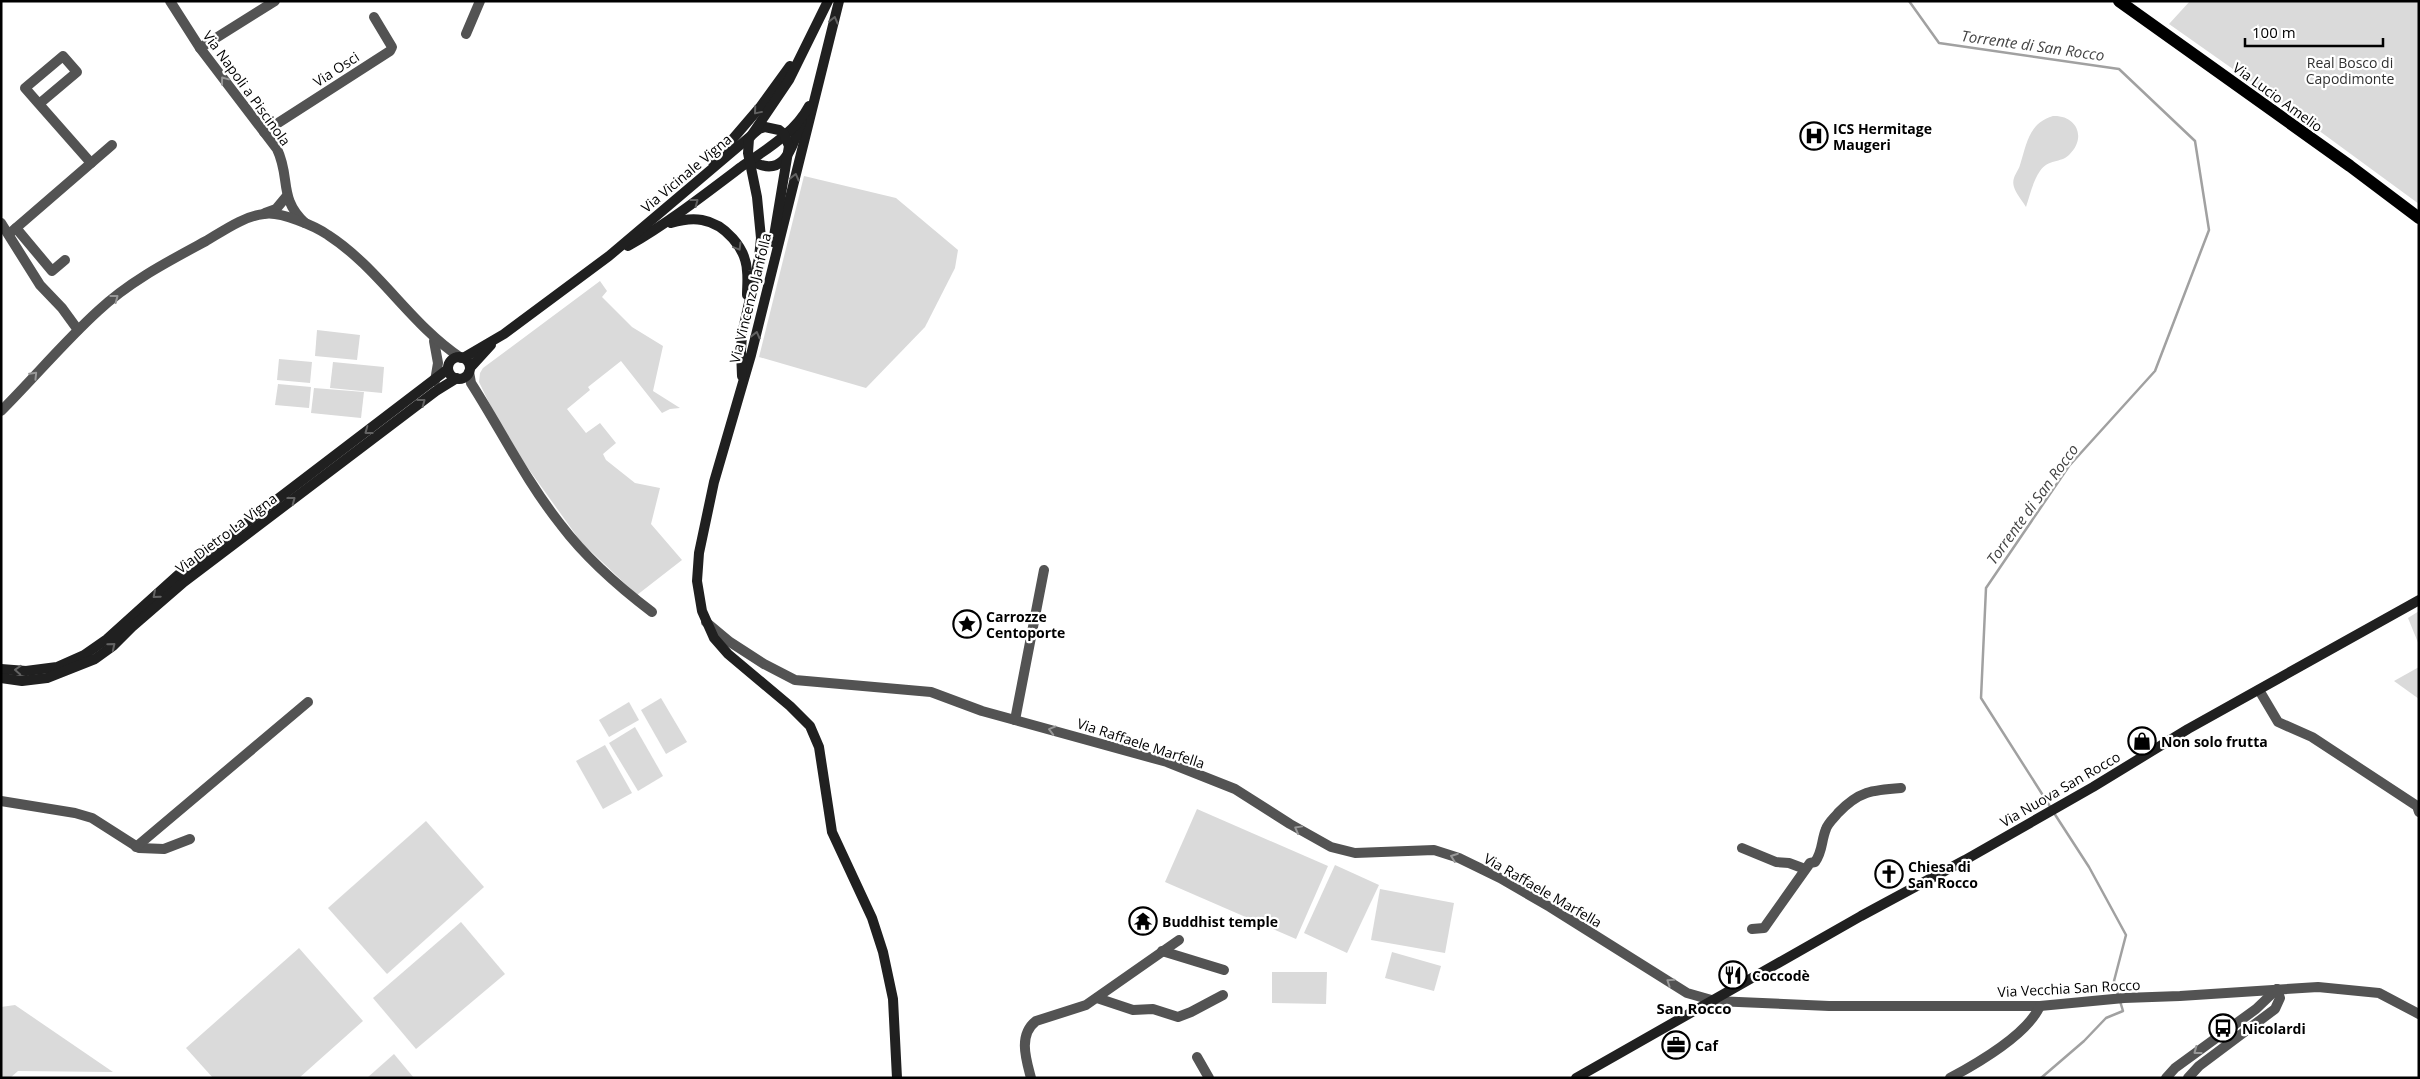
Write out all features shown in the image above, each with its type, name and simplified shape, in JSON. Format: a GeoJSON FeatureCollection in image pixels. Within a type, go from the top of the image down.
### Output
{"type":"FeatureCollection","features":[{"type":"Feature","properties":{"kind":"main road","name":"Via Vincenzo Janfolla"},"geometry":{"type":"LineString","coordinates":[[742,382],[740,351],[760,258],[761,238],[757,197],[748,146],[753,133],[790,80],[828,1]]}},
{"type":"Feature","properties":{"kind":"main road","name":"Via Vincenzo Janfolla"},"geometry":{"type":"LineString","coordinates":[[742,382],[770,280],[839,1]]}},
{"type":"Feature","properties":{"kind":"main road","name":"Via Lucio Amelio"},"geometry":{"type":"LineString","coordinates":[[2119,1],[2350,166],[2419,218]]}},
{"type":"Feature","properties":{"kind":"main road"},"geometry":{"type":"LineString","coordinates":[[694,183],[761,106],[815,28]]}},
{"type":"Feature","properties":{"kind":"main road","name":"Via Vicinale Vigna"},"geometry":{"type":"LineString","coordinates":[[609,256],[665,224],[784,134],[804,115],[816,94]]}},
{"type":"Feature","properties":{"kind":"main road"},"geometry":{"type":"LineString","coordinates":[[770,280],[772,246],[789,153],[804,115]]}},
{"type":"Feature","properties":{"kind":"main road"},"geometry":{"type":"LineString","coordinates":[[753,133],[765,126],[779,130],[784,134],[789,153]]}},
{"type":"Feature","properties":{"kind":"main road","name":"Via Vicinale Vigna"},"geometry":{"type":"LineString","coordinates":[[462,358],[504,334],[609,256],[694,183],[732,154],[753,133]]}},
{"type":"Feature","properties":{"kind":"main road"},"geometry":{"type":"LineString","coordinates":[[750,160],[769,168],[781,163],[789,153]]}},
{"type":"Feature","properties":{"kind":"main road","name":"Via Vicinale Vigna"},"geometry":{"type":"LineString","coordinates":[[665,224],[687,219],[700,219],[712,222],[732,238],[744,259],[747,271],[746,318]]}},
{"type":"Feature","properties":{"kind":"main road","name":"Via Vicinale Vigna"},"geometry":{"type":"LineString","coordinates":[[466,376],[504,334]]}},
{"type":"Feature","properties":{"kind":"main road"},"geometry":{"type":"LineString","coordinates":[[462,358],[468,362],[466,376],[452,376],[449,368],[452,360],[462,358]]}},
{"type":"Feature","properties":{"kind":"main road","name":"Via Dietro La Vigna"},"geometry":{"type":"LineString","coordinates":[[1,669],[26,671],[57,667],[84,655],[107,639],[186,569],[435,381],[449,368]]}},
{"type":"Feature","properties":{"kind":"main road","name":"Via Dietro La Vigna"},"geometry":{"type":"LineString","coordinates":[[1,678],[22,681],[47,678],[95,659],[113,646],[184,582],[436,391],[466,376]]}},
{"type":"Feature","properties":{"kind":"main road"},"geometry":{"type":"LineString","coordinates":[[742,382],[714,482],[699,553],[697,581],[706,621],[714,638],[728,654],[790,706],[810,726],[819,746],[832,832],[872,918],[883,952],[893,999],[898,1078]]}},
{"type":"Feature","properties":{"kind":"main road","name":"Via Nuova San Rocco"},"geometry":{"type":"LineString","coordinates":[[1576,1078],[1715,1001],[1860,916],[1979,852],[2419,600]]}},
{"type":"Feature","properties":{"kind":"street","name":"Via Napoli a Piscinola"},"geometry":{"type":"LineString","coordinates":[[170,1],[200,48],[264,132],[281,158],[286,196],[293,209],[306,223]]}},
{"type":"Feature","properties":{"kind":"street"},"geometry":{"type":"LineString","coordinates":[[466,34],[480,1]]}},
{"type":"Feature","properties":{"kind":"street"},"geometry":{"type":"LineString","coordinates":[[200,48],[271,2]]}},
{"type":"Feature","properties":{"kind":"street","name":"Via Osci"},"geometry":{"type":"LineString","coordinates":[[264,132],[390,51],[392,47],[374,17]]}},
{"type":"Feature","properties":{"kind":"street"},"geometry":{"type":"LineString","coordinates":[[38,104],[77,72],[63,56],[25,88],[38,104],[91,164]]}},
{"type":"Feature","properties":{"kind":"street"},"geometry":{"type":"LineString","coordinates":[[12,231],[112,145]]}},
{"type":"Feature","properties":{"kind":"street"},"geometry":{"type":"LineString","coordinates":[[1,412],[99,310],[156,268],[230,227],[276,209],[286,196]]}},
{"type":"Feature","properties":{"kind":"street"},"geometry":{"type":"LineString","coordinates":[[265,213],[306,223],[328,235],[351,252],[432,338],[462,358]]}},
{"type":"Feature","properties":{"kind":"street"},"geometry":{"type":"LineString","coordinates":[[1,223],[12,231],[52,271],[65,260]]}},
{"type":"Feature","properties":{"kind":"street"},"geometry":{"type":"LineString","coordinates":[[12,231],[40,285],[62,308],[78,330]]}},
{"type":"Feature","properties":{"kind":"street"},"geometry":{"type":"LineString","coordinates":[[432,338],[449,368]]}},
{"type":"Feature","properties":{"kind":"street"},"geometry":{"type":"LineString","coordinates":[[432,338],[438,363],[435,381]]}},
{"type":"Feature","properties":{"kind":"street"},"geometry":{"type":"LineString","coordinates":[[466,376],[514,456],[560,525],[602,569],[652,612]]}},
{"type":"Feature","properties":{"kind":"street"},"geometry":{"type":"LineString","coordinates":[[1015,720],[1044,570]]}},
{"type":"Feature","properties":{"kind":"street","name":"Via Raffaele Marfella"},"geometry":{"type":"LineString","coordinates":[[706,621],[736,646],[764,664],[795,680],[932,692],[982,711],[1167,762],[1234,789],[1331,847],[1355,853],[1434,850],[1459,858],[1550,906],[1687,993],[1715,1001]]}},
{"type":"Feature","properties":{"kind":"street"},"geometry":{"type":"LineString","coordinates":[[2259,690],[2278,722],[2312,737],[2417,806],[2419,812]]}},
{"type":"Feature","properties":{"kind":"street"},"geometry":{"type":"LineString","coordinates":[[136,847],[308,702]]}},
{"type":"Feature","properties":{"kind":"street"},"geometry":{"type":"LineString","coordinates":[[1752,929],[1764,928],[1810,863],[1815,862],[1822,853],[1823,837],[1827,825],[1845,806],[1860,794],[1878,789],[1901,788]]}},
{"type":"Feature","properties":{"kind":"street"},"geometry":{"type":"LineString","coordinates":[[1,801],[75,812],[92,818],[136,847],[164,849],[190,838]]}},
{"type":"Feature","properties":{"kind":"street"},"geometry":{"type":"LineString","coordinates":[[1742,848],[1776,862],[1789,862],[1805,870]]}},
{"type":"Feature","properties":{"kind":"street"},"geometry":{"type":"LineString","coordinates":[[1031,1078],[1024,1044],[1028,1028],[1036,1021],[1086,1005],[1179,940]]}},
{"type":"Feature","properties":{"kind":"street"},"geometry":{"type":"LineString","coordinates":[[1162,951],[1224,970]]}},
{"type":"Feature","properties":{"kind":"street","name":"Via Vecchia San Rocco"},"geometry":{"type":"LineString","coordinates":[[1715,1001],[1829,1006],[2040,1006],[2124,998],[2318,987],[2379,993],[2419,1014]]}},
{"type":"Feature","properties":{"kind":"street"},"geometry":{"type":"LineString","coordinates":[[2166,1078],[2174,1068],[2256,1009],[2277,989],[2280,998],[2275,1009],[2199,1066],[2188,1078]]}},
{"type":"Feature","properties":{"kind":"street"},"geometry":{"type":"LineString","coordinates":[[1097,998],[1132,1010],[1153,1009],[1178,1017],[1223,995]]}},
{"type":"Feature","properties":{"kind":"street"},"geometry":{"type":"LineString","coordinates":[[1950,1078],[1974,1065],[2017,1034],[2034,1018],[2040,1006]]}},
{"type":"Feature","properties":{"kind":"street"},"geometry":{"type":"LineString","coordinates":[[1198,1057],[1209,1078]]}},
{"type":"Feature","properties":{"kind":"green space","name":"Real Bosco di Capodimonte"},"geometry":{"type":"Polygon","coordinates":[[[2190,1],[2419,1],[2419,204],[2169,24],[2190,1]]]}},
{"type":"Feature","properties":{"kind":"green space"},"geometry":{"type":"Polygon","coordinates":[[[2053,116],[2068,119],[2073,123],[2077,129],[2077,142],[2069,155],[2043,167],[2034,184],[2026,207],[2015,190],[2014,178],[2030,135],[2045,119],[2053,116]]]}},
{"type":"Feature","properties":{"kind":"green space"},"geometry":{"type":"Polygon","coordinates":[[[804,176],[896,198],[958,250],[955,268],[925,327],[866,388],[759,357],[804,176]]]}},
{"type":"Feature","properties":{"kind":"green space"},"geometry":{"type":"Polygon","coordinates":[[[600,281],[607,291],[602,297],[632,327],[663,346],[653,391],[680,408],[670,409],[662,413],[621,361],[588,387],[590,390],[567,409],[586,433],[600,423],[616,443],[603,454],[606,460],[635,483],[660,488],[651,524],[682,560],[637,595],[581,542],[525,464],[494,413],[479,382],[480,373],[483,368],[600,281]]]}},
{"type":"Feature","properties":{"kind":"green space"},"geometry":{"type":"Polygon","coordinates":[[[317,330],[360,335],[357,360],[315,356],[317,330]]]}},
{"type":"Feature","properties":{"kind":"green space"},"geometry":{"type":"Polygon","coordinates":[[[279,359],[312,362],[310,383],[277,380],[279,359]]]}},
{"type":"Feature","properties":{"kind":"green space"},"geometry":{"type":"Polygon","coordinates":[[[333,362],[384,367],[382,393],[330,388],[333,362]]]}},
{"type":"Feature","properties":{"kind":"green space"},"geometry":{"type":"Polygon","coordinates":[[[278,384],[311,387],[309,408],[275,405],[278,384]]]}},
{"type":"Feature","properties":{"kind":"green space"},"geometry":{"type":"Polygon","coordinates":[[[314,388],[364,392],[361,418],[311,413],[314,388]]]}},
{"type":"Feature","properties":{"kind":"green space"},"geometry":{"type":"Polygon","coordinates":[[[2419,611],[2419,645],[2408,618],[2419,611]]]}},
{"type":"Feature","properties":{"kind":"green space"},"geometry":{"type":"Polygon","coordinates":[[[2419,667],[2419,699],[2394,681],[2419,667]]]}},
{"type":"Feature","properties":{"kind":"green space"},"geometry":{"type":"Polygon","coordinates":[[[661,698],[687,742],[666,754],[641,710],[661,698]]]}},
{"type":"Feature","properties":{"kind":"green space"},"geometry":{"type":"Polygon","coordinates":[[[629,702],[639,720],[609,737],[599,720],[629,702]]]}},
{"type":"Feature","properties":{"kind":"green space"},"geometry":{"type":"Polygon","coordinates":[[[635,727],[663,776],[638,791],[609,743],[635,727]]]}},
{"type":"Feature","properties":{"kind":"green space"},"geometry":{"type":"Polygon","coordinates":[[[605,745],[632,793],[603,809],[576,761],[605,745]]]}},
{"type":"Feature","properties":{"kind":"green space"},"geometry":{"type":"Polygon","coordinates":[[[1197,809],[1328,866],[1296,939],[1165,882],[1197,809]]]}},
{"type":"Feature","properties":{"kind":"green space"},"geometry":{"type":"Polygon","coordinates":[[[426,821],[484,887],[387,974],[328,908],[426,821]]]}},
{"type":"Feature","properties":{"kind":"green space"},"geometry":{"type":"Polygon","coordinates":[[[1335,865],[1379,885],[1347,953],[1304,933],[1335,865]]]}},
{"type":"Feature","properties":{"kind":"green space"},"geometry":{"type":"Polygon","coordinates":[[[1380,889],[1454,903],[1445,953],[1371,940],[1380,889]]]}},
{"type":"Feature","properties":{"kind":"green space"},"geometry":{"type":"Polygon","coordinates":[[[461,922],[505,974],[416,1049],[373,998],[461,922]]]}},
{"type":"Feature","properties":{"kind":"green space"},"geometry":{"type":"Polygon","coordinates":[[[299,948],[363,1021],[299,1078],[213,1078],[186,1048],[299,948]]]}},
{"type":"Feature","properties":{"kind":"green space"},"geometry":{"type":"Polygon","coordinates":[[[1392,952],[1441,966],[1434,991],[1385,978],[1392,952]]]}},
{"type":"Feature","properties":{"kind":"green space"},"geometry":{"type":"Polygon","coordinates":[[[1272,972],[1327,972],[1326,1004],[1272,1003],[1272,972]]]}},
{"type":"Feature","properties":{"kind":"green space"},"geometry":{"type":"Polygon","coordinates":[[[15,1005],[113,1072],[18,1071],[10,1078],[1,1078],[1,1007],[15,1005]]]}},
{"type":"Feature","properties":{"kind":"green space"},"geometry":{"type":"Polygon","coordinates":[[[394,1054],[414,1078],[367,1078],[394,1054]]]}},
{"type":"Feature","properties":{"kind":"waterway","name":"Torrente di San Rocco"},"geometry":{"type":"LineString","coordinates":[[1909,1],[1939,43],[2119,69],[2195,141],[2209,230],[2155,371],[2069,466],[1986,588],[1981,698],[2051,808]]}},
{"type":"Feature","properties":{"kind":"waterway","name":"Torrente di San Rocco"},"geometry":{"type":"LineString","coordinates":[[2054,813],[2089,867],[2126,935],[2114,981],[2118,995]]}},
{"type":"Feature","properties":{"kind":"waterway","name":"Torrente di San Rocco"},"geometry":{"type":"LineString","coordinates":[[2041,1078],[2084,1041],[2106,1018],[2123,1011],[2120,1001]]}},
{"type":"Feature","properties":{"kind":"place","name":"ICS Hermitage Maugeri"},"geometry":{"type":"Point","coordinates":[1814,136]}},
{"type":"Feature","properties":{"kind":"place","name":"Carrozze Centoporte"},"geometry":{"type":"Point","coordinates":[967,624]}},
{"type":"Feature","properties":{"kind":"place","name":"Non solo frutta"},"geometry":{"type":"Point","coordinates":[2142,741]}},
{"type":"Feature","properties":{"kind":"place","name":"Chiesa di San Rocco"},"geometry":{"type":"Point","coordinates":[1889,874]}},
{"type":"Feature","properties":{"kind":"place","name":"Buddhist temple"},"geometry":{"type":"Point","coordinates":[1143,921]}},
{"type":"Feature","properties":{"kind":"place","name":"Coccodè"},"geometry":{"type":"Point","coordinates":[1733,975]}},
{"type":"Feature","properties":{"kind":"place","name":"Nicolardi"},"geometry":{"type":"Point","coordinates":[2223,1028]}},
{"type":"Feature","properties":{"kind":"place","name":"Caf"},"geometry":{"type":"Point","coordinates":[1676,1045]}},
{"type":"Feature","properties":{"kind":"district","name":"San Rocco"},"geometry":{"type":"Point","coordinates":[1694,1008]}}]}
